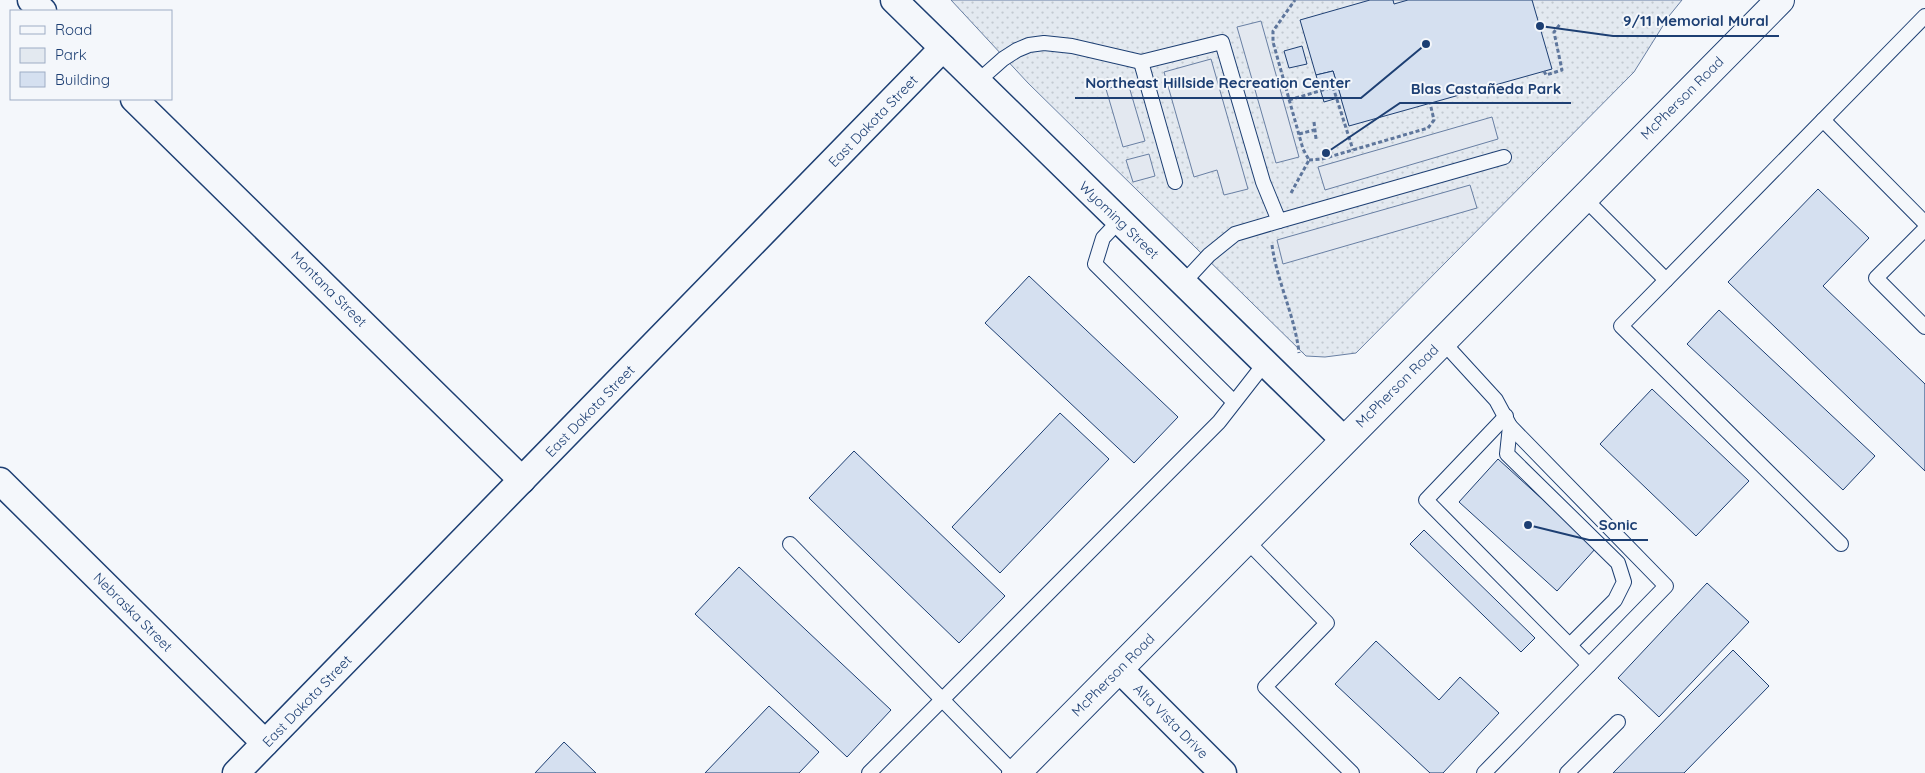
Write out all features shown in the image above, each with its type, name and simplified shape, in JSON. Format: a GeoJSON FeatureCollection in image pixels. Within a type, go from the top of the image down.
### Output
{"type":"FeatureCollection","features":[{"type":"Feature","properties":{"kind":"main road","name":"McPherson Road"},"geometry":{"type":"LineString","coordinates":[[1015,773],[1780,0]]}},
{"type":"Feature","properties":{"kind":"street"},"geometry":{"type":"LineString","coordinates":[[32,0],[42,10]]}},
{"type":"Feature","properties":{"kind":"street","name":"Wyoming Street"},"geometry":{"type":"LineString","coordinates":[[894,0],[1344,440]]}},
{"type":"Feature","properties":{"kind":"street","name":"East Dakota Street"},"geometry":{"type":"LineString","coordinates":[[236,773],[943,48]]}},
{"type":"Feature","properties":{"kind":"street","name":"Montana Street"},"geometry":{"type":"LineString","coordinates":[[135,100],[522,480]]}},
{"type":"Feature","properties":{"kind":"street","name":"Nebraska Street"},"geometry":{"type":"LineString","coordinates":[[0,481],[266,743]]}},
{"type":"Feature","properties":{"kind":"street","name":"Alta Vista Drive"},"geometry":{"type":"LineString","coordinates":[[1119,669],[1224,773]]}},
{"type":"Feature","properties":{"kind":"lane"},"geometry":{"type":"LineString","coordinates":[[1841,544],[1621,326],[1925,16]]}},
{"type":"Feature","properties":{"kind":"lane"},"geometry":{"type":"LineString","coordinates":[[977,82],[1003,59],[1029,45],[1044,43],[1072,46],[1141,62],[1222,42],[1263,182],[1279,221]]}},
{"type":"Feature","properties":{"kind":"lane"},"geometry":{"type":"LineString","coordinates":[[1141,62],[1175,182]]}},
{"type":"Feature","properties":{"kind":"lane"},"geometry":{"type":"LineString","coordinates":[[1823,120],[1925,223]]}},
{"type":"Feature","properties":{"kind":"lane"},"geometry":{"type":"LineString","coordinates":[[1183,283],[1210,255],[1235,234],[1504,157]]}},
{"type":"Feature","properties":{"kind":"lane"},"geometry":{"type":"LineString","coordinates":[[1584,198],[1666,280]]}},
{"type":"Feature","properties":{"kind":"lane"},"geometry":{"type":"LineString","coordinates":[[1119,220],[1103,238],[1095,264],[1234,402]]}},
{"type":"Feature","properties":{"kind":"lane"},"geometry":{"type":"LineString","coordinates":[[1925,229],[1876,278],[1925,327]]}},
{"type":"Feature","properties":{"kind":"lane"},"geometry":{"type":"LineString","coordinates":[[1442,341],[1496,400],[1508,421],[1666,586],[1484,773]]}},
{"type":"Feature","properties":{"kind":"lane"},"geometry":{"type":"LineString","coordinates":[[869,773],[1218,422],[1265,363]]}},
{"type":"Feature","properties":{"kind":"lane"},"geometry":{"type":"LineString","coordinates":[[1508,421],[1426,500],[1589,665]]}},
{"type":"Feature","properties":{"kind":"lane"},"geometry":{"type":"LineString","coordinates":[[1508,421],[1507,454],[1618,564],[1624,582],[1615,600],[1570,645]]}},
{"type":"Feature","properties":{"kind":"lane"},"geometry":{"type":"LineString","coordinates":[[1246,540],[1327,623],[1265,687],[1352,773]]}},
{"type":"Feature","properties":{"kind":"lane"},"geometry":{"type":"LineString","coordinates":[[790,544],[1015,773]]}},
{"type":"Feature","properties":{"kind":"lane"},"geometry":{"type":"LineString","coordinates":[[1567,773],[1618,722]]}},
{"type":"Feature","properties":{"kind":"path"},"geometry":{"type":"LineString","coordinates":[[1295,0],[1273,32],[1273,42],[1303,148],[1309,160]]}},
{"type":"Feature","properties":{"kind":"path"},"geometry":{"type":"LineString","coordinates":[[1544,72],[1546,75],[1562,70],[1554,32],[1561,24]]}},
{"type":"Feature","properties":{"kind":"path"},"geometry":{"type":"LineString","coordinates":[[1289,100],[1333,87],[1353,150]]}},
{"type":"Feature","properties":{"kind":"path"},"geometry":{"type":"LineString","coordinates":[[1309,160],[1322,159],[1428,128],[1434,120],[1430,103]]}},
{"type":"Feature","properties":{"kind":"path"},"geometry":{"type":"LineString","coordinates":[[1314,122],[1316,139]]}},
{"type":"Feature","properties":{"kind":"path"},"geometry":{"type":"LineString","coordinates":[[1299,134],[1314,130]]}},
{"type":"Feature","properties":{"kind":"path"},"geometry":{"type":"LineString","coordinates":[[1288,198],[1309,160]]}},
{"type":"Feature","properties":{"kind":"path"},"geometry":{"type":"LineString","coordinates":[[1271,240],[1275,265],[1297,337],[1299,353]]}},
{"type":"Feature","properties":{"kind":"green space"},"geometry":{"type":"Polygon","coordinates":[[[951,0],[1682,0],[1669,16],[1634,72],[1356,353],[1325,357],[1306,356],[1028,83],[951,0]]]}},
{"type":"Feature","properties":{"kind":"shaded area"},"geometry":{"type":"Polygon","coordinates":[[[1261,21],[1299,157],[1276,163],[1237,27],[1261,21]]]}},
{"type":"Feature","properties":{"kind":"shaded area"},"geometry":{"type":"Polygon","coordinates":[[[1211,59],[1248,189],[1224,195],[1217,170],[1194,177],[1164,72],[1211,59]]]}},
{"type":"Feature","properties":{"kind":"shaded area"},"geometry":{"type":"Polygon","coordinates":[[[1128,83],[1145,141],[1123,147],[1106,89],[1128,83]]]}},
{"type":"Feature","properties":{"kind":"shaded area"},"geometry":{"type":"Polygon","coordinates":[[[1492,117],[1498,139],[1325,190],[1318,167],[1492,117]]]}},
{"type":"Feature","properties":{"kind":"shaded area"},"geometry":{"type":"Polygon","coordinates":[[[1149,154],[1155,176],[1133,182],[1126,160],[1149,154]]]}},
{"type":"Feature","properties":{"kind":"shaded area"},"geometry":{"type":"Polygon","coordinates":[[[1470,185],[1477,208],[1283,264],[1277,240],[1470,185]]]}},
{"type":"Feature","properties":{"kind":"building"},"geometry":{"type":"Polygon","coordinates":[[[1370,0],[1393,0],[1394,4],[1408,0],[1532,0],[1552,69],[1349,126],[1333,71],[1316,75],[1300,20],[1370,0]]]}},
{"type":"Feature","properties":{"kind":"building"},"geometry":{"type":"Polygon","coordinates":[[[1302,46],[1307,64],[1289,68],[1284,51],[1302,46]]]}},
{"type":"Feature","properties":{"kind":"building"},"geometry":{"type":"Polygon","coordinates":[[[1333,71],[1341,97],[1324,102],[1316,75],[1333,71]]]}},
{"type":"Feature","properties":{"kind":"building"},"geometry":{"type":"Polygon","coordinates":[[[1818,189],[1869,238],[1823,286],[1925,384],[1925,471],[1728,282],[1818,189]]]}},
{"type":"Feature","properties":{"kind":"building"},"geometry":{"type":"Polygon","coordinates":[[[1029,276],[1178,417],[1134,463],[985,323],[1029,276]]]}},
{"type":"Feature","properties":{"kind":"building"},"geometry":{"type":"Polygon","coordinates":[[[1719,310],[1875,456],[1843,490],[1687,344],[1719,310]]]}},
{"type":"Feature","properties":{"kind":"building"},"geometry":{"type":"Polygon","coordinates":[[[1652,389],[1749,481],[1696,536],[1600,444],[1652,389]]]}},
{"type":"Feature","properties":{"kind":"building"},"geometry":{"type":"Polygon","coordinates":[[[1060,413],[1109,459],[1000,573],[952,527],[1060,413]]]}},
{"type":"Feature","properties":{"kind":"building"},"geometry":{"type":"Polygon","coordinates":[[[854,451],[1005,596],[959,643],[809,498],[854,451]]]}},
{"type":"Feature","properties":{"kind":"building"},"geometry":{"type":"Polygon","coordinates":[[[1498,459],[1596,548],[1557,591],[1459,502],[1498,459]]]}},
{"type":"Feature","properties":{"kind":"building"},"geometry":{"type":"Polygon","coordinates":[[[1424,530],[1535,638],[1521,652],[1410,544],[1424,530]]]}},
{"type":"Feature","properties":{"kind":"building"},"geometry":{"type":"Polygon","coordinates":[[[739,567],[891,710],[847,757],[695,614],[739,567]]]}},
{"type":"Feature","properties":{"kind":"building"},"geometry":{"type":"Polygon","coordinates":[[[1707,583],[1749,622],[1659,717],[1618,678],[1707,583]]]}},
{"type":"Feature","properties":{"kind":"building"},"geometry":{"type":"Polygon","coordinates":[[[1376,641],[1439,700],[1460,677],[1499,713],[1443,773],[1430,773],[1335,684],[1376,641]]]}},
{"type":"Feature","properties":{"kind":"building"},"geometry":{"type":"Polygon","coordinates":[[[1733,650],[1769,686],[1684,773],[1613,773],[1733,650]]]}},
{"type":"Feature","properties":{"kind":"building"},"geometry":{"type":"Polygon","coordinates":[[[769,706],[819,752],[799,773],[705,773],[769,706]]]}},
{"type":"Feature","properties":{"kind":"building"},"geometry":{"type":"Polygon","coordinates":[[[564,742],[596,773],[535,773],[564,742]]]}},
{"type":"Feature","properties":{"kind":"place","name":"9/11 Memorial Mural"},"geometry":{"type":"Point","coordinates":[1540,26]}},
{"type":"Feature","properties":{"kind":"place","name":"Northeast Hillside Recreation Center"},"geometry":{"type":"Point","coordinates":[1426,44]}},
{"type":"Feature","properties":{"kind":"place","name":"Blas Castañeda Park"},"geometry":{"type":"Point","coordinates":[1326,153]}},
{"type":"Feature","properties":{"kind":"place","name":"Sonic"},"geometry":{"type":"Point","coordinates":[1528,525]}}]}
